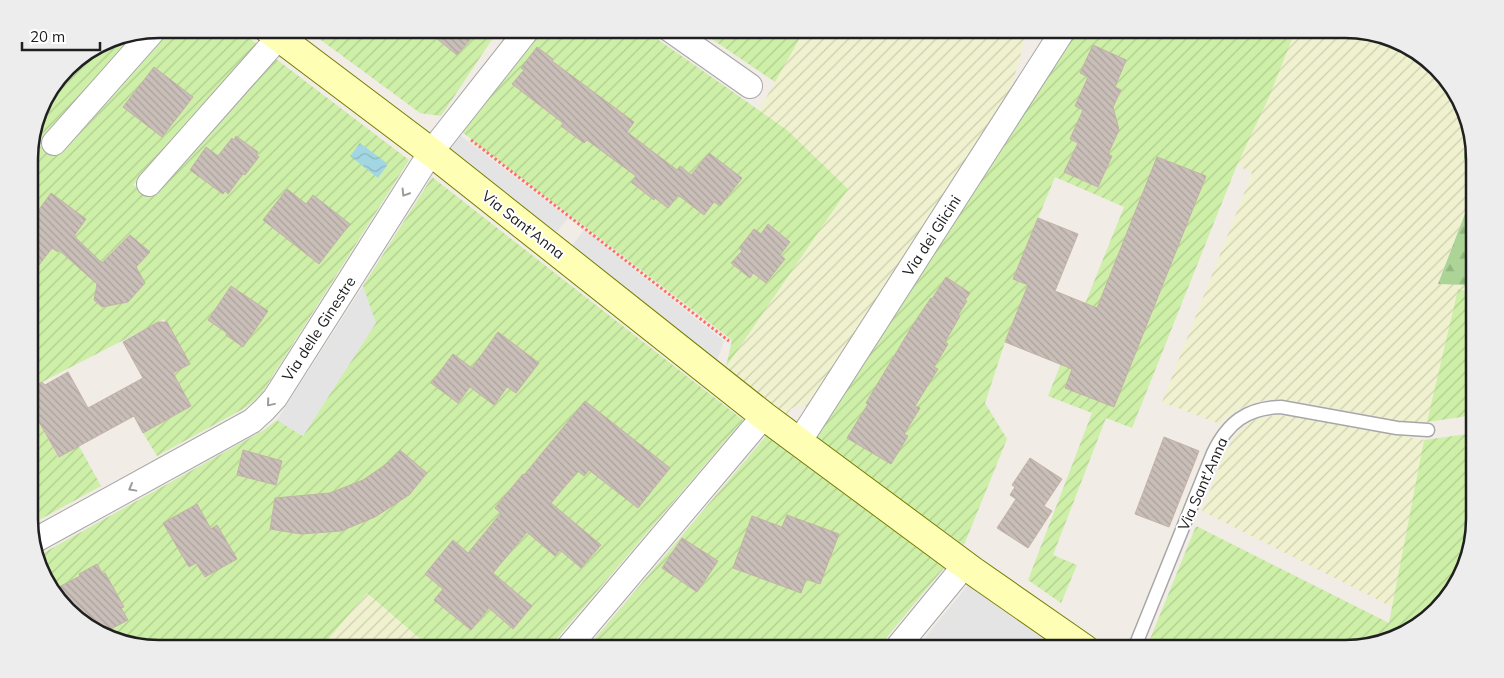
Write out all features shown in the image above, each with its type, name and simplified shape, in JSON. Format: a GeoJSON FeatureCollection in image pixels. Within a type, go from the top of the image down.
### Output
{"type":"FeatureCollection","features":[{"type":"Feature","properties":{"kind":"street","name":"Via Sant'Anna"},"geometry":{"type":"LineString","coordinates":[[149,184],[270,38]]}},
{"type":"Feature","properties":{"kind":"street","name":"Via Sant'Anna"},"geometry":{"type":"LineString","coordinates":[[281,38],[432,152],[764,416],[965,565],[1072,640]]}},
{"type":"Feature","properties":{"kind":"street","name":"Via delle Ginestre"},"geometry":{"type":"LineString","coordinates":[[39,538],[243,425],[264,410],[280,390],[432,152],[521,38]]}},
{"type":"Feature","properties":{"kind":"street"},"geometry":{"type":"LineString","coordinates":[[682,38],[750,86]]}},
{"type":"Feature","properties":{"kind":"street","name":"Via dei Glicini"},"geometry":{"type":"LineString","coordinates":[[800,442],[1058,38]]}},
{"type":"Feature","properties":{"kind":"street"},"geometry":{"type":"LineString","coordinates":[[54,143],[146,39]]}},
{"type":"Feature","properties":{"kind":"street"},"geometry":{"type":"LineString","coordinates":[[575,640],[764,416]]}},
{"type":"Feature","properties":{"kind":"street"},"geometry":{"type":"LineString","coordinates":[[903,640],[965,565]]}},
{"type":"Feature","properties":{"kind":"lane","name":"Via Sant'Anna"},"geometry":{"type":"LineString","coordinates":[[1138,640],[1213,453],[1226,431],[1238,419],[1254,411],[1281,407],[1397,428],[1428,430]]}},
{"type":"Feature","properties":{"kind":"path"},"geometry":{"type":"LineString","coordinates":[[467,138],[729,341]]}},
{"type":"Feature","properties":{"kind":"green space"},"geometry":{"type":"Polygon","coordinates":[[[163,38],[249,38],[257,44],[133,185],[155,195],[276,59],[409,160],[262,393],[243,409],[157,456],[143,433],[191,406],[173,373],[190,364],[164,319],[38,385],[39,145],[51,155],[63,152],[163,38]]]}},
{"type":"Feature","properties":{"kind":"green space"},"geometry":{"type":"Polygon","coordinates":[[[318,38],[493,38],[441,116],[420,113],[318,38]]]}},
{"type":"Feature","properties":{"kind":"green space"},"geometry":{"type":"Polygon","coordinates":[[[537,38],[656,38],[787,130],[848,189],[726,367],[732,340],[462,132],[537,38]]]}},
{"type":"Feature","properties":{"kind":"green space"},"geometry":{"type":"Polygon","coordinates":[[[710,38],[800,38],[775,82],[710,38]]]}},
{"type":"Feature","properties":{"kind":"green space"},"geometry":{"type":"Polygon","coordinates":[[[800,38],[1025,38],[1009,95],[810,407],[799,406],[792,408],[786,415],[726,367],[848,189],[787,130],[759,110],[800,38]]]}},
{"type":"Feature","properties":{"kind":"green space"},"geometry":{"type":"Polygon","coordinates":[[[1068,38],[1292,38],[1269,97],[1237,165],[1132,428],[1106,418],[1053,555],[1077,565],[1061,603],[1028,580],[1092,413],[1048,396],[1124,207],[1055,177],[1013,279],[1028,285],[1005,342],[985,403],[1007,439],[964,545],[816,439],[1068,38]]]}},
{"type":"Feature","properties":{"kind":"green space"},"geometry":{"type":"Polygon","coordinates":[[[1292,38],[1362,39],[1392,47],[1419,62],[1442,85],[1457,112],[1465,140],[1466,211],[1438,283],[1466,285],[1466,291],[1458,289],[1427,422],[1410,423],[1307,403],[1269,399],[1250,404],[1233,412],[1220,424],[1162,402],[1252,173],[1237,165],[1269,97],[1292,38]]]}},
{"type":"Feature","properties":{"kind":"green space"},"geometry":{"type":"Polygon","coordinates":[[[128,42],[39,143],[44,119],[50,105],[67,79],[85,62],[98,54],[128,42]]]}},
{"type":"Feature","properties":{"kind":"green space"},"geometry":{"type":"Polygon","coordinates":[[[1465,140],[1466,170],[1464,159],[1465,140]]]}},
{"type":"Feature","properties":{"kind":"green space"},"geometry":{"type":"Polygon","coordinates":[[[432,177],[743,420],[556,640],[422,640],[367,593],[328,640],[142,639],[119,634],[85,616],[62,593],[47,566],[43,553],[264,430],[277,420],[303,436],[375,323],[363,286],[432,177]]]}},
{"type":"Feature","properties":{"kind":"green space"},"geometry":{"type":"Polygon","coordinates":[[[1466,211],[1466,285],[1438,284],[1466,211]]]}},
{"type":"Feature","properties":{"kind":"green space"},"geometry":{"type":"Polygon","coordinates":[[[1458,289],[1466,291],[1466,416],[1427,422],[1458,289]]]}},
{"type":"Feature","properties":{"kind":"green space"},"geometry":{"type":"Polygon","coordinates":[[[1279,415],[1424,440],[1392,607],[1202,511],[1225,453],[1237,432],[1254,419],[1279,415]]]}},
{"type":"Feature","properties":{"kind":"green space"},"geometry":{"type":"Polygon","coordinates":[[[38,421],[58,457],[79,446],[101,486],[38,521],[38,421]]]}},
{"type":"Feature","properties":{"kind":"green space"},"geometry":{"type":"Polygon","coordinates":[[[1466,434],[1466,528],[1460,559],[1446,587],[1425,611],[1413,620],[1385,634],[1354,640],[1150,640],[1196,526],[1389,623],[1424,440],[1466,434]]]}},
{"type":"Feature","properties":{"kind":"green space"},"geometry":{"type":"Polygon","coordinates":[[[766,436],[944,568],[884,640],[594,640],[766,436]]]}},
{"type":"Feature","properties":{"kind":"green space"},"geometry":{"type":"Polygon","coordinates":[[[367,593],[422,640],[328,640],[367,593]]]}},
{"type":"Feature","properties":{"kind":"shaded area"},"geometry":{"type":"Polygon","coordinates":[[[460,135],[568,218],[555,234],[448,150],[460,135]]]}},
{"type":"Feature","properties":{"kind":"shaded area"},"geometry":{"type":"Polygon","coordinates":[[[584,230],[724,341],[717,361],[572,246],[584,230]]]}},
{"type":"Feature","properties":{"kind":"shaded area"},"geometry":{"type":"Polygon","coordinates":[[[363,286],[376,323],[303,436],[277,420],[363,286]]]}},
{"type":"Feature","properties":{"kind":"shaded area"},"geometry":{"type":"Polygon","coordinates":[[[968,585],[1047,640],[926,640],[924,639],[968,585]]]}},
{"type":"Feature","properties":{"kind":"water"},"geometry":{"type":"Polygon","coordinates":[[[360,143],[388,164],[378,178],[350,156],[360,143]]]}},
{"type":"Feature","properties":{"kind":"building"},"geometry":{"type":"Polygon","coordinates":[[[436,38],[471,38],[457,55],[436,38]]]}},
{"type":"Feature","properties":{"kind":"building"},"geometry":{"type":"Polygon","coordinates":[[[1093,45],[1126,60],[1115,87],[1121,90],[1113,107],[1119,130],[1108,154],[1112,156],[1098,187],[1064,172],[1078,143],[1070,139],[1083,110],[1075,106],[1088,77],[1080,73],[1093,45]]]}},
{"type":"Feature","properties":{"kind":"building"},"geometry":{"type":"Polygon","coordinates":[[[537,47],[553,59],[552,61],[634,122],[627,132],[677,170],[680,166],[691,175],[709,153],[742,178],[720,206],[714,202],[704,215],[678,195],[668,208],[655,198],[654,200],[631,182],[636,176],[587,140],[584,143],[561,126],[563,123],[512,84],[524,70],[521,68],[537,47]]]}},
{"type":"Feature","properties":{"kind":"building"},"geometry":{"type":"Polygon","coordinates":[[[154,67],[193,97],[162,137],[123,107],[154,67]]]}},
{"type":"Feature","properties":{"kind":"building"},"geometry":{"type":"Polygon","coordinates":[[[236,136],[258,152],[256,155],[259,157],[228,194],[225,191],[223,194],[190,170],[206,147],[218,156],[232,138],[234,140],[236,136]]]}},
{"type":"Feature","properties":{"kind":"building"},"geometry":{"type":"Polygon","coordinates":[[[1157,157],[1206,176],[1114,407],[1065,388],[1072,369],[1005,342],[1028,285],[1013,279],[1038,218],[1078,234],[1055,291],[1097,308],[1157,157]]]}},
{"type":"Feature","properties":{"kind":"building"},"geometry":{"type":"Polygon","coordinates":[[[287,189],[306,204],[313,195],[350,224],[319,264],[263,220],[287,189]]]}},
{"type":"Feature","properties":{"kind":"building"},"geometry":{"type":"Polygon","coordinates":[[[51,193],[86,219],[74,236],[102,263],[130,235],[150,252],[136,267],[145,283],[128,302],[102,307],[94,300],[97,284],[59,250],[58,252],[52,248],[38,266],[38,211],[51,193]]]}},
{"type":"Feature","properties":{"kind":"building"},"geometry":{"type":"Polygon","coordinates":[[[768,224],[790,242],[780,255],[785,259],[766,283],[753,273],[750,278],[731,263],[742,251],[739,248],[754,229],[761,234],[768,224]]]}},
{"type":"Feature","properties":{"kind":"building"},"geometry":{"type":"Polygon","coordinates":[[[946,277],[970,293],[958,315],[960,316],[945,342],[948,344],[934,367],[938,369],[915,406],[920,408],[904,434],[908,436],[891,464],[847,438],[914,323],[946,277]]]}},
{"type":"Feature","properties":{"kind":"building"},"geometry":{"type":"Polygon","coordinates":[[[231,286],[268,311],[243,347],[208,320],[231,286]]]}},
{"type":"Feature","properties":{"kind":"building"},"geometry":{"type":"Polygon","coordinates":[[[158,322],[167,322],[190,364],[173,373],[191,406],[143,433],[134,416],[59,457],[38,420],[38,384],[42,382],[45,385],[68,372],[88,408],[143,378],[123,342],[158,322]]]}},
{"type":"Feature","properties":{"kind":"building"},"geometry":{"type":"Polygon","coordinates":[[[498,332],[539,363],[516,393],[507,387],[494,405],[470,387],[458,403],[431,383],[453,354],[472,368],[498,332]]]}},
{"type":"Feature","properties":{"kind":"building"},"geometry":{"type":"Polygon","coordinates":[[[585,401],[670,468],[638,508],[589,470],[584,476],[578,471],[551,503],[601,545],[581,568],[560,550],[555,556],[527,532],[493,573],[532,606],[513,629],[489,608],[471,630],[434,600],[443,589],[425,574],[453,540],[468,553],[501,513],[495,508],[585,401]]]}},
{"type":"Feature","properties":{"kind":"building"},"geometry":{"type":"Polygon","coordinates":[[[1164,437],[1199,451],[1169,527],[1135,514],[1164,437]]]}},
{"type":"Feature","properties":{"kind":"building"},"geometry":{"type":"Polygon","coordinates":[[[243,450],[282,461],[276,485],[237,475],[243,450]]]}},
{"type":"Feature","properties":{"kind":"building"},"geometry":{"type":"Polygon","coordinates":[[[400,450],[427,473],[409,495],[375,517],[341,531],[301,534],[270,529],[275,498],[330,493],[363,480],[385,465],[400,450]]]}},
{"type":"Feature","properties":{"kind":"building"},"geometry":{"type":"Polygon","coordinates":[[[1030,458],[1062,479],[1044,506],[1052,511],[1028,548],[997,528],[1016,499],[1010,495],[1015,487],[1012,485],[1030,458]]]}},
{"type":"Feature","properties":{"kind":"building"},"geometry":{"type":"Polygon","coordinates":[[[197,504],[211,529],[217,525],[237,559],[205,577],[196,563],[189,567],[163,523],[197,504]]]}},
{"type":"Feature","properties":{"kind":"building"},"geometry":{"type":"Polygon","coordinates":[[[787,515],[839,534],[820,584],[806,579],[801,593],[733,568],[752,516],[782,527],[787,515]]]}},
{"type":"Feature","properties":{"kind":"building"},"geometry":{"type":"Polygon","coordinates":[[[682,538],[718,561],[697,592],[662,568],[682,538]]]}},
{"type":"Feature","properties":{"kind":"building"},"geometry":{"type":"Polygon","coordinates":[[[97,564],[103,574],[105,573],[124,607],[121,608],[128,620],[109,630],[85,616],[73,605],[59,587],[80,576],[79,574],[97,564]]]}}]}
